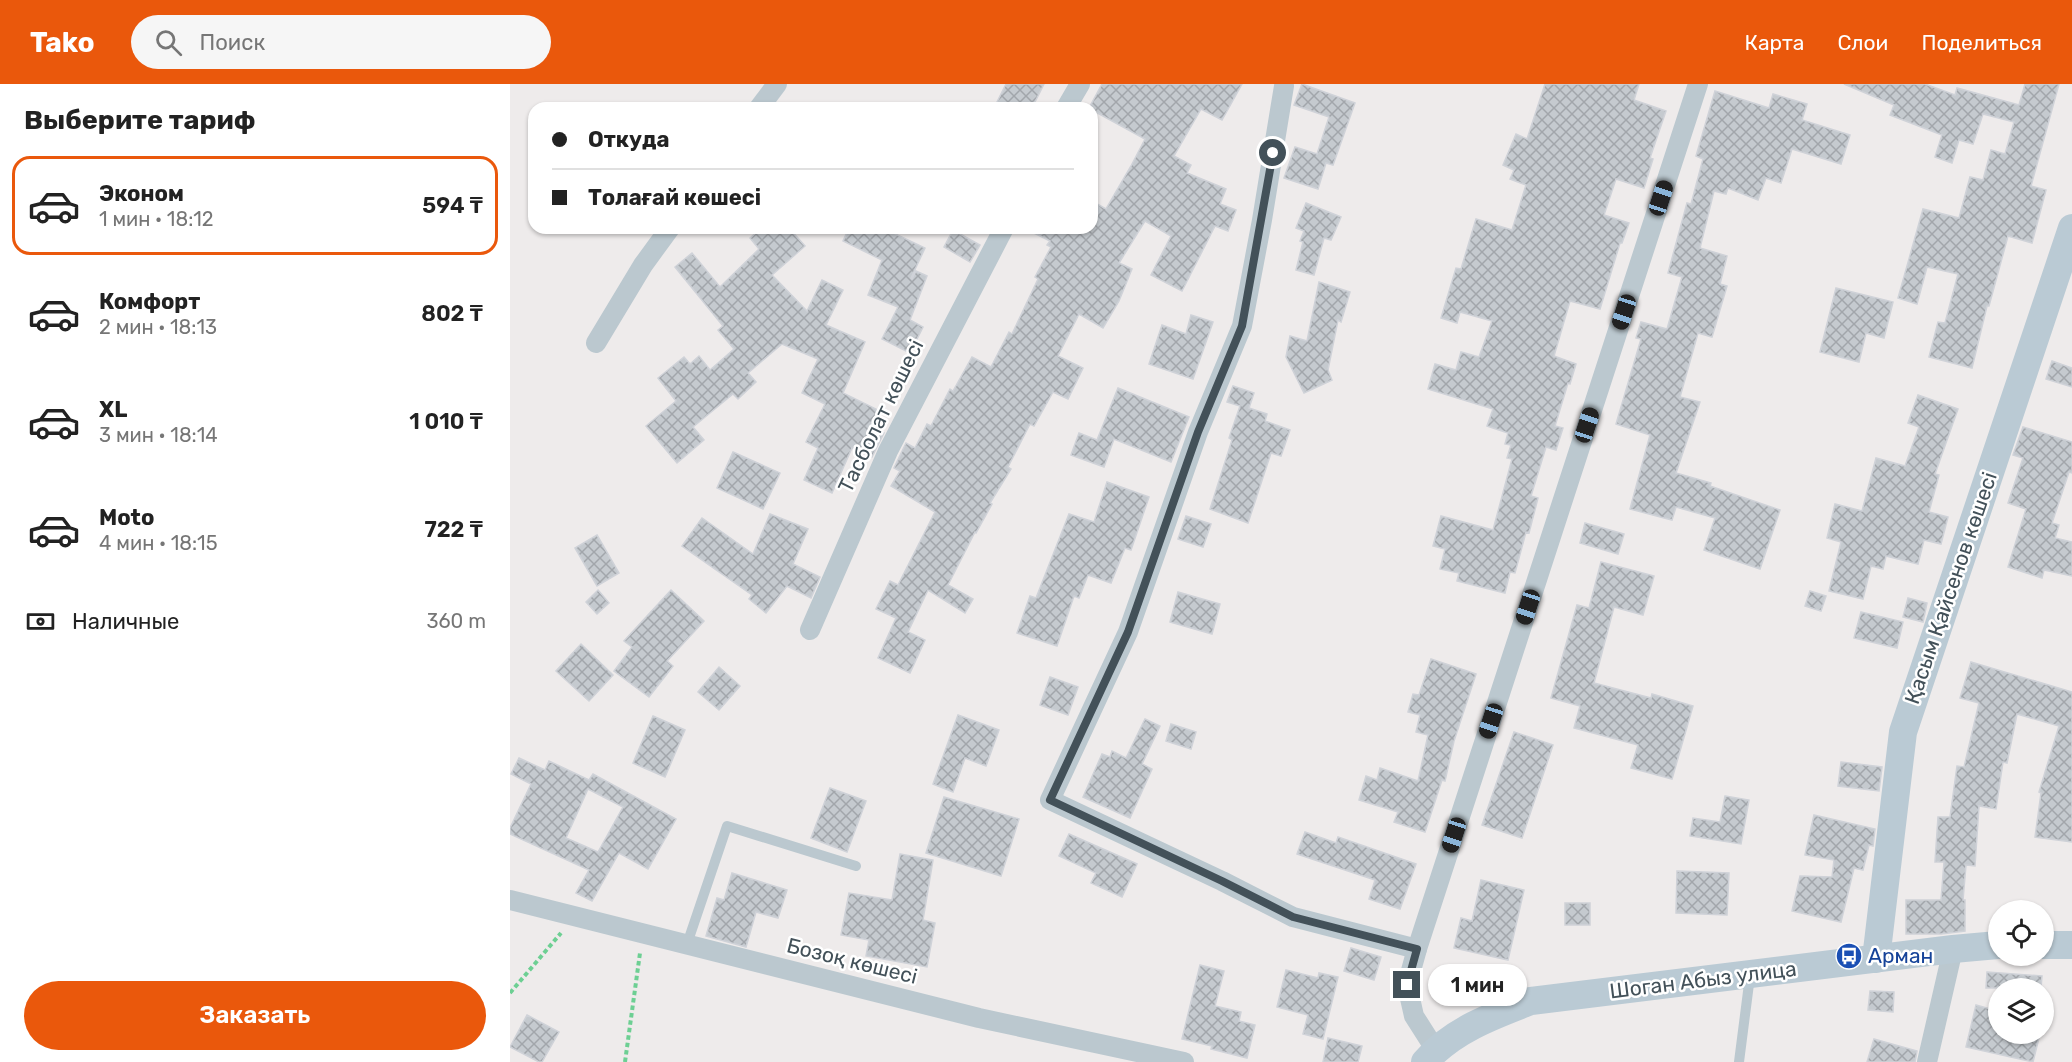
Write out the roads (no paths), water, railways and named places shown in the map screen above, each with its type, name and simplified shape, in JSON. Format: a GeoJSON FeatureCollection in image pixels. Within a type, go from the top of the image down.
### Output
{"type":"FeatureCollection","features":[{"type":"Feature","properties":{"kind":"street"},"geometry":{"type":"LineString","coordinates":[[764,102],[777,84]]}},
{"type":"Feature","properties":{"kind":"street"},"geometry":{"type":"LineString","coordinates":[[1070,102],[1080,84]]}},
{"type":"Feature","properties":{"kind":"street"},"geometry":{"type":"LineString","coordinates":[[1430,1056],[1414,1016],[1407,985],[1698,84]]}},
{"type":"Feature","properties":{"kind":"street"},"geometry":{"type":"LineString","coordinates":[[1284,86],[1242,326],[1198,432],[1128,632],[1050,800],[1293,917],[1417,949]]}},
{"type":"Feature","properties":{"kind":"street","name":"Қасым Қайсенов көшесі"},"geometry":{"type":"LineString","coordinates":[[1876,959],[1903,732],[2072,228]]}},
{"type":"Feature","properties":{"kind":"street"},"geometry":{"type":"LineString","coordinates":[[596,343],[643,265],[666,234]]}},
{"type":"Feature","properties":{"kind":"street","name":"Тасболат көшесі"},"geometry":{"type":"LineString","coordinates":[[810,630],[888,451],[1001,234]]}},
{"type":"Feature","properties":{"kind":"street","name":"Бозоқ көшесі"},"geometry":{"type":"LineString","coordinates":[[510,900],[979,1017],[1184,1062]]}},
{"type":"Feature","properties":{"kind":"street"},"geometry":{"type":"LineString","coordinates":[[2054,945],[2072,945]]}},
{"type":"Feature","properties":{"kind":"street","name":"Шоган Абыз улица"},"geometry":{"type":"LineString","coordinates":[[1430,1056],[1486,1018],[1531,1000],[1988,946]]}},
{"type":"Feature","properties":{"kind":"street"},"geometry":{"type":"LineString","coordinates":[[1928,1062],[1953,949]]}},
{"type":"Feature","properties":{"kind":"lane"},"geometry":{"type":"LineString","coordinates":[[687,944],[727,826],[856,867]]}},
{"type":"Feature","properties":{"kind":"lane"},"geometry":{"type":"LineString","coordinates":[[1739,1062],[1750,975]]}},
{"type":"Feature","properties":{"kind":"place","name":"Арман"},"geometry":{"type":"Point","coordinates":[1849,956]}}]}
